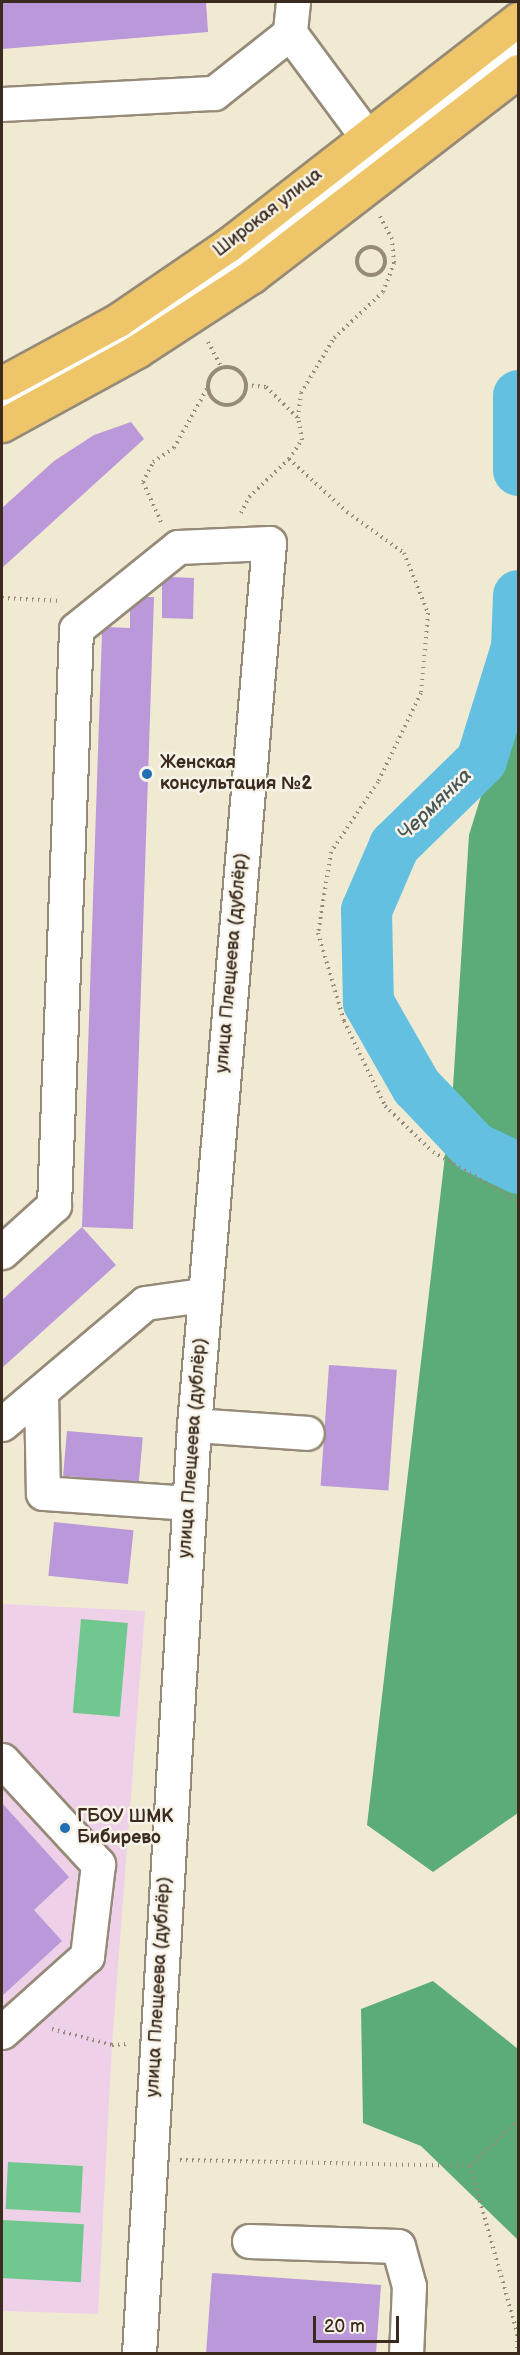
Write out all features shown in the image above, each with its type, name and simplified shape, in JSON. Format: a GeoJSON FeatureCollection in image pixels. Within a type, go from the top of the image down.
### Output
{"type":"FeatureCollection","features":[{"type":"Feature","properties":{"kind":"main road","name":"Широкая улица"},"geometry":{"type":"LineString","coordinates":[[2,382],[128,314],[228,245],[519,19]]}},
{"type":"Feature","properties":{"kind":"main road"},"geometry":{"type":"LineString","coordinates":[[2,425],[137,351],[252,276],[519,71]]}},
{"type":"Feature","properties":{"kind":"street"},"geometry":{"type":"LineString","coordinates":[[2,105],[214,93],[291,17],[367,137]]}},
{"type":"Feature","properties":{"kind":"street","name":"Широкая улица"},"geometry":{"type":"LineString","coordinates":[[2,404],[126,336],[239,258],[519,43]]}},
{"type":"Feature","properties":{"kind":"street","name":"улица Плещеева (дублёр)"},"geometry":{"type":"LineString","coordinates":[[139,2354],[188,1503],[203,1295],[269,543],[225,545]]}},
{"type":"Feature","properties":{"kind":"street"},"geometry":{"type":"LineString","coordinates":[[2,1252],[54,1205],[76,629],[178,547],[225,545]]}},
{"type":"Feature","properties":{"kind":"street"},"geometry":{"type":"LineString","coordinates":[[2,1425],[145,1303],[203,1295]]}},
{"type":"Feature","properties":{"kind":"street"},"geometry":{"type":"LineString","coordinates":[[41,1392],[42,1493],[188,1503]]}},
{"type":"Feature","properties":{"kind":"street"},"geometry":{"type":"LineString","coordinates":[[194,1425],[307,1433]]}},
{"type":"Feature","properties":{"kind":"street"},"geometry":{"type":"LineString","coordinates":[[2,1760],[98,1864],[87,1956],[9,2026]]}},
{"type":"Feature","properties":{"kind":"street"},"geometry":{"type":"LineString","coordinates":[[249,2241],[398,2246],[409,2286],[406,2354]]}},
{"type":"Feature","properties":{"kind":"path"},"geometry":{"type":"LineString","coordinates":[[225,545],[249,497],[289,459],[303,440],[298,418],[301,393],[312,372],[334,338],[383,292],[394,263],[392,239],[373,207]]}},
{"type":"Feature","properties":{"kind":"path"},"geometry":{"type":"LineString","coordinates":[[386,264],[378,248],[369,247],[357,259],[358,268],[373,276],[386,264],[394,263]]}},
{"type":"Feature","properties":{"kind":"path"},"geometry":{"type":"LineString","coordinates":[[204,335],[222,368]]}},
{"type":"Feature","properties":{"kind":"path"},"geometry":{"type":"LineString","coordinates":[[222,368],[238,370],[246,385],[240,401],[224,405],[210,396],[208,387],[209,379],[222,368]]}},
{"type":"Feature","properties":{"kind":"path"},"geometry":{"type":"LineString","coordinates":[[246,385],[266,387],[298,418]]}},
{"type":"Feature","properties":{"kind":"path"},"geometry":{"type":"LineString","coordinates":[[178,547],[158,517],[143,482],[153,462],[174,448],[208,387]]}},
{"type":"Feature","properties":{"kind":"path"},"geometry":{"type":"LineString","coordinates":[[289,459],[347,512],[404,553],[428,613],[421,693],[378,782],[331,852],[318,933],[341,1010],[385,1106],[433,1152],[519,1201]]}},
{"type":"Feature","properties":{"kind":"path"},"geometry":{"type":"LineString","coordinates":[[2,598],[62,602],[76,629]]}},
{"type":"Feature","properties":{"kind":"path"},"geometry":{"type":"LineString","coordinates":[[9,2026],[112,2045],[156,2044]]}},
{"type":"Feature","properties":{"kind":"path"},"geometry":{"type":"LineString","coordinates":[[149,2159],[470,2166],[519,2121]]}},
{"type":"Feature","properties":{"kind":"path"},"geometry":{"type":"LineString","coordinates":[[470,2166],[518,2334],[517,2354]]}},
{"type":"Feature","properties":{"kind":"shaded area","name":"ГБОУ ШМК Бибирево"},"geometry":{"type":"Polygon","coordinates":[[[2,1604],[145,1611],[112,2045],[98,2314],[2,2311],[2,1604]]]}},
{"type":"Feature","properties":{"kind":"green space"},"geometry":{"type":"Polygon","coordinates":[[[518,676],[518,1813],[433,1872],[367,1825],[453,1087],[469,835],[518,676]]]}},
{"type":"Feature","properties":{"kind":"green space"},"geometry":{"type":"Polygon","coordinates":[[[81,1619],[128,1623],[120,1717],[73,1713],[81,1619]]]}},
{"type":"Feature","properties":{"kind":"green space"},"geometry":{"type":"Polygon","coordinates":[[[433,1981],[518,2049],[518,2240],[421,2146],[363,2123],[361,2009],[433,1981]]]}},
{"type":"Feature","properties":{"kind":"green space"},"geometry":{"type":"Polygon","coordinates":[[[8,2162],[83,2166],[80,2213],[6,2209],[8,2162]]]}},
{"type":"Feature","properties":{"kind":"green space"},"geometry":{"type":"Polygon","coordinates":[[[2,2220],[84,2224],[81,2282],[2,2278],[2,2220]]]}},
{"type":"Feature","properties":{"kind":"building"},"geometry":{"type":"Polygon","coordinates":[[[2,2],[206,2],[208,32],[2,49],[2,2]]]}},
{"type":"Feature","properties":{"kind":"building"},"geometry":{"type":"Polygon","coordinates":[[[131,422],[144,439],[2,568],[2,508],[54,461],[94,435],[131,422]]]}},
{"type":"Feature","properties":{"kind":"building"},"geometry":{"type":"Polygon","coordinates":[[[171,577],[194,578],[193,619],[162,618],[162,584],[171,577]]]}},
{"type":"Feature","properties":{"kind":"building"},"geometry":{"type":"Polygon","coordinates":[[[146,597],[154,597],[133,1229],[82,1227],[102,632],[108,627],[130,628],[130,609],[146,597]]]}},
{"type":"Feature","properties":{"kind":"building"},"geometry":{"type":"Polygon","coordinates":[[[82,1227],[116,1265],[2,1368],[2,1300],[82,1227]]]}},
{"type":"Feature","properties":{"kind":"building"},"geometry":{"type":"Polygon","coordinates":[[[329,1365],[397,1370],[388,1490],[321,1486],[329,1365]]]}},
{"type":"Feature","properties":{"kind":"building"},"geometry":{"type":"Polygon","coordinates":[[[67,1431],[143,1438],[139,1482],[63,1476],[67,1431]]]}},
{"type":"Feature","properties":{"kind":"building"},"geometry":{"type":"Polygon","coordinates":[[[54,1522],[134,1530],[128,1584],[48,1576],[54,1522]]]}},
{"type":"Feature","properties":{"kind":"building"},"geometry":{"type":"Polygon","coordinates":[[[2,1803],[69,1877],[34,1910],[62,1941],[2,1996],[2,1803]]]}},
{"type":"Feature","properties":{"kind":"building"},"geometry":{"type":"Polygon","coordinates":[[[212,2273],[381,2285],[376,2354],[206,2354],[212,2273]]]}},
{"type":"Feature","properties":{"kind":"waterway","name":"Чермянка"},"geometry":{"type":"LineString","coordinates":[[518,395],[518,470]]}},
{"type":"Feature","properties":{"kind":"waterway","name":"Чермянка"},"geometry":{"type":"LineString","coordinates":[[518,595],[516,647],[481,760],[394,845],[366,910],[368,1002],[416,1086],[474,1147],[518,1168]]}},
{"type":"Feature","properties":{"kind":"place","name":"Женская консультация №2"},"geometry":{"type":"Point","coordinates":[147,774]}},
{"type":"Feature","properties":{"kind":"place","name":"ГБОУ ШМК Бибирево"},"geometry":{"type":"Point","coordinates":[65,1828]}}]}
